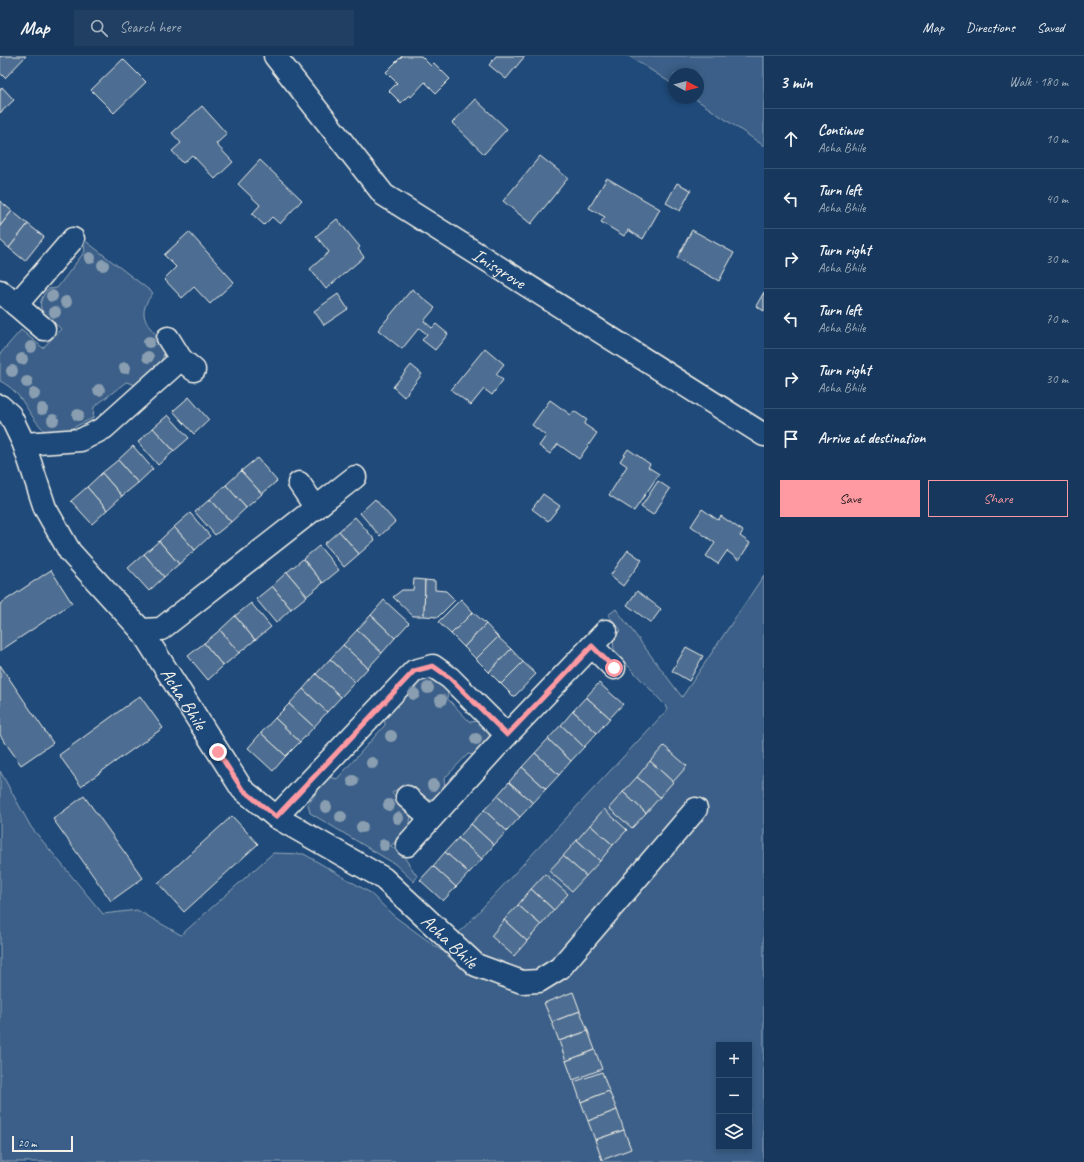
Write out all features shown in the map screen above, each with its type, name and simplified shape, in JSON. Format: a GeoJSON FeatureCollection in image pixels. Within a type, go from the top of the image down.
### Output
{"type":"FeatureCollection","features":[{"type":"Feature","properties":{"kind":"street","name":"Inisgrove"},"geometry":{"type":"LineString","coordinates":[[275,56],[384,195],[764,435]]}},
{"type":"Feature","properties":{"kind":"street"},"geometry":{"type":"LineString","coordinates":[[44,329],[8,298],[73,239]]}},
{"type":"Feature","properties":{"kind":"street"},"geometry":{"type":"LineString","coordinates":[[24,444],[80,440],[104,428],[187,365],[168,338]]}},
{"type":"Feature","properties":{"kind":"street","name":"Acha Bhile"},"geometry":{"type":"LineString","coordinates":[[0,406],[10,415],[24,444],[45,508],[70,552],[141,630],[242,789],[276,817],[383,878],[476,965],[522,982],[539,982],[560,968],[696,810]]}},
{"type":"Feature","properties":{"kind":"street"},"geometry":{"type":"LineString","coordinates":[[141,630],[160,629],[355,477]]}},
{"type":"Feature","properties":{"kind":"street"},"geometry":{"type":"LineString","coordinates":[[299,483],[316,508]]}},
{"type":"Feature","properties":{"kind":"street"},"geometry":{"type":"LineString","coordinates":[[407,845],[507,735],[599,639],[614,668]]}},
{"type":"Feature","properties":{"kind":"street"},"geometry":{"type":"LineString","coordinates":[[276,817],[414,671],[433,666],[450,678],[507,735]]}},
{"type":"Feature","properties":{"kind":"street"},"geometry":{"type":"LineString","coordinates":[[407,797],[431,818]]}},
{"type":"Feature","properties":{"kind":"shaded area"},"geometry":{"type":"Polygon","coordinates":[[[629,56],[764,56],[764,146],[703,104],[704,104],[704,68],[668,68],[668,81],[629,56]]]}},
{"type":"Feature","properties":{"kind":"shaded area"},"geometry":{"type":"Polygon","coordinates":[[[83,239],[153,293],[146,303],[144,314],[149,326],[162,344],[164,350],[163,357],[156,369],[139,386],[126,382],[94,407],[93,418],[68,430],[45,431],[33,418],[14,391],[0,381],[0,354],[21,330],[43,348],[61,329],[42,311],[41,302],[48,289],[57,288],[85,251],[83,239]]]}},
{"type":"Feature","properties":{"kind":"shaded area"},"geometry":{"type":"Polygon","coordinates":[[[764,575],[764,1162],[0,1162],[0,771],[31,827],[103,914],[137,910],[181,935],[273,853],[304,854],[369,892],[394,916],[442,951],[667,710],[665,705],[614,651],[613,637],[621,630],[608,615],[616,609],[682,697],[764,575]]]}},
{"type":"Feature","properties":{"kind":"shaded area"},"geometry":{"type":"Polygon","coordinates":[[[427,679],[439,682],[449,689],[447,698],[470,722],[480,721],[489,734],[489,743],[480,756],[468,754],[444,779],[445,789],[439,795],[433,798],[424,799],[419,797],[404,784],[392,793],[411,816],[409,827],[391,846],[404,857],[417,876],[414,882],[395,864],[310,813],[308,805],[327,776],[337,779],[385,725],[384,714],[417,681],[427,679]]]}},
{"type":"Feature","properties":{"kind":"building"},"geometry":{"type":"Polygon","coordinates":[[[0,56],[26,56],[5,78],[0,73],[0,56]]]}},
{"type":"Feature","properties":{"kind":"building"},"geometry":{"type":"Polygon","coordinates":[[[402,56],[421,56],[431,66],[434,63],[450,79],[436,93],[425,82],[411,97],[409,95],[401,103],[389,91],[397,83],[386,72],[402,56]]]}},
{"type":"Feature","properties":{"kind":"building"},"geometry":{"type":"Polygon","coordinates":[[[496,56],[525,56],[506,79],[489,65],[496,56]]]}},
{"type":"Feature","properties":{"kind":"building"},"geometry":{"type":"Polygon","coordinates":[[[123,59],[146,82],[114,113],[91,90],[123,59]]]}},
{"type":"Feature","properties":{"kind":"building"},"geometry":{"type":"Polygon","coordinates":[[[2,87],[14,100],[0,113],[0,90],[2,87]]]}},
{"type":"Feature","properties":{"kind":"building"},"geometry":{"type":"Polygon","coordinates":[[[475,99],[507,129],[484,154],[452,123],[475,99]]]}},
{"type":"Feature","properties":{"kind":"building"},"geometry":{"type":"Polygon","coordinates":[[[202,106],[227,134],[216,144],[233,162],[215,179],[192,155],[183,163],[172,151],[181,143],[172,133],[202,106]]]}},
{"type":"Feature","properties":{"kind":"building"},"geometry":{"type":"Polygon","coordinates":[[[540,156],[568,178],[531,224],[503,201],[540,156]]]}},
{"type":"Feature","properties":{"kind":"building"},"geometry":{"type":"Polygon","coordinates":[[[260,160],[302,200],[280,224],[272,217],[264,225],[252,214],[260,205],[238,184],[260,160]]]}},
{"type":"Feature","properties":{"kind":"building"},"geometry":{"type":"Polygon","coordinates":[[[607,178],[660,209],[643,239],[628,230],[624,236],[601,222],[605,217],[589,208],[607,178]]]}},
{"type":"Feature","properties":{"kind":"building"},"geometry":{"type":"Polygon","coordinates":[[[677,183],[691,190],[680,211],[666,203],[677,183]]]}},
{"type":"Feature","properties":{"kind":"building"},"geometry":{"type":"Polygon","coordinates":[[[0,201],[12,211],[0,226],[0,201]]]}},
{"type":"Feature","properties":{"kind":"building"},"geometry":{"type":"Polygon","coordinates":[[[12,211],[28,224],[9,248],[0,240],[0,226],[12,211]]]}},
{"type":"Feature","properties":{"kind":"building"},"geometry":{"type":"Polygon","coordinates":[[[337,219],[360,247],[358,249],[364,257],[326,289],[310,269],[329,252],[316,236],[337,219]]]}},
{"type":"Feature","properties":{"kind":"building"},"geometry":{"type":"Polygon","coordinates":[[[28,224],[44,237],[25,261],[9,248],[28,224]]]}},
{"type":"Feature","properties":{"kind":"building"},"geometry":{"type":"Polygon","coordinates":[[[692,230],[734,253],[719,281],[677,258],[692,230]]]}},
{"type":"Feature","properties":{"kind":"building"},"geometry":{"type":"Polygon","coordinates":[[[189,232],[234,282],[210,304],[194,287],[182,298],[164,279],[176,267],[164,255],[189,232]]]}},
{"type":"Feature","properties":{"kind":"building"},"geometry":{"type":"Polygon","coordinates":[[[412,289],[435,308],[424,321],[432,328],[436,324],[448,334],[435,350],[422,340],[427,334],[419,328],[402,349],[378,330],[412,289]]]}},
{"type":"Feature","properties":{"kind":"building"},"geometry":{"type":"Polygon","coordinates":[[[764,292],[764,311],[756,306],[764,292]]]}},
{"type":"Feature","properties":{"kind":"building"},"geometry":{"type":"Polygon","coordinates":[[[338,294],[348,309],[324,325],[314,311],[338,294]]]}},
{"type":"Feature","properties":{"kind":"building"},"geometry":{"type":"Polygon","coordinates":[[[485,348],[504,364],[496,374],[503,380],[492,395],[484,389],[471,405],[451,390],[485,348]]]}},
{"type":"Feature","properties":{"kind":"building"},"geometry":{"type":"Polygon","coordinates":[[[411,365],[422,374],[404,397],[393,387],[411,365]]]}},
{"type":"Feature","properties":{"kind":"building"},"geometry":{"type":"Polygon","coordinates":[[[189,397],[209,420],[194,434],[173,411],[189,397]]]}},
{"type":"Feature","properties":{"kind":"building"},"geometry":{"type":"Polygon","coordinates":[[[550,400],[571,415],[574,411],[587,420],[584,424],[597,433],[579,459],[558,444],[550,454],[539,446],[546,436],[532,425],[550,400]]]}},
{"type":"Feature","properties":{"kind":"building"},"geometry":{"type":"Polygon","coordinates":[[[168,415],[189,438],[174,451],[153,428],[168,415]]]}},
{"type":"Feature","properties":{"kind":"building"},"geometry":{"type":"Polygon","coordinates":[[[153,428],[174,451],[158,465],[138,442],[153,428]]]}},
{"type":"Feature","properties":{"kind":"building"},"geometry":{"type":"Polygon","coordinates":[[[133,446],[153,469],[138,483],[118,460],[133,446]]]}},
{"type":"Feature","properties":{"kind":"building"},"geometry":{"type":"Polygon","coordinates":[[[628,449],[650,464],[648,467],[659,474],[634,511],[609,495],[627,466],[620,461],[628,449]]]}},
{"type":"Feature","properties":{"kind":"building"},"geometry":{"type":"Polygon","coordinates":[[[257,458],[277,481],[262,494],[241,471],[257,458]]]}},
{"type":"Feature","properties":{"kind":"building"},"geometry":{"type":"Polygon","coordinates":[[[118,460],[138,483],[122,496],[102,473],[118,460]]]}},
{"type":"Feature","properties":{"kind":"building"},"geometry":{"type":"Polygon","coordinates":[[[241,471],[262,494],[246,508],[226,485],[241,471]]]}},
{"type":"Feature","properties":{"kind":"building"},"geometry":{"type":"Polygon","coordinates":[[[102,473],[122,496],[107,510],[87,487],[102,473]]]}},
{"type":"Feature","properties":{"kind":"building"},"geometry":{"type":"Polygon","coordinates":[[[658,481],[670,489],[653,515],[641,507],[658,481]]]}},
{"type":"Feature","properties":{"kind":"building"},"geometry":{"type":"Polygon","coordinates":[[[226,485],[246,508],[231,522],[210,499],[226,485]]]}},
{"type":"Feature","properties":{"kind":"building"},"geometry":{"type":"Polygon","coordinates":[[[87,487],[107,510],[92,524],[71,501],[87,487]]]}},
{"type":"Feature","properties":{"kind":"building"},"geometry":{"type":"Polygon","coordinates":[[[543,494],[560,506],[548,521],[532,509],[543,494]]]}},
{"type":"Feature","properties":{"kind":"building"},"geometry":{"type":"Polygon","coordinates":[[[210,499],[231,522],[215,535],[195,512],[210,499]]]}},
{"type":"Feature","properties":{"kind":"building"},"geometry":{"type":"Polygon","coordinates":[[[375,499],[395,522],[380,536],[360,513],[375,499]]]}},
{"type":"Feature","properties":{"kind":"building"},"geometry":{"type":"Polygon","coordinates":[[[702,509],[718,520],[721,516],[743,531],[740,536],[750,543],[739,560],[727,551],[718,564],[706,556],[715,543],[691,526],[702,509]]]}},
{"type":"Feature","properties":{"kind":"building"},"geometry":{"type":"Polygon","coordinates":[[[190,513],[210,536],[195,550],[174,527],[190,513]]]}},
{"type":"Feature","properties":{"kind":"building"},"geometry":{"type":"Polygon","coordinates":[[[355,517],[375,540],[359,554],[339,531],[355,517]]]}},
{"type":"Feature","properties":{"kind":"building"},"geometry":{"type":"Polygon","coordinates":[[[174,527],[195,550],[179,564],[159,541],[174,527]]]}},
{"type":"Feature","properties":{"kind":"building"},"geometry":{"type":"Polygon","coordinates":[[[339,531],[359,554],[344,567],[324,544],[339,531]]]}},
{"type":"Feature","properties":{"kind":"building"},"geometry":{"type":"Polygon","coordinates":[[[159,541],[179,564],[164,577],[144,554],[159,541]]]}},
{"type":"Feature","properties":{"kind":"building"},"geometry":{"type":"Polygon","coordinates":[[[319,546],[339,570],[323,583],[303,559],[319,546]]]}},
{"type":"Feature","properties":{"kind":"building"},"geometry":{"type":"Polygon","coordinates":[[[628,550],[642,560],[623,586],[610,576],[628,550]]]}},
{"type":"Feature","properties":{"kind":"building"},"geometry":{"type":"Polygon","coordinates":[[[144,554],[164,577],[149,591],[128,568],[144,554]]]}},
{"type":"Feature","properties":{"kind":"building"},"geometry":{"type":"Polygon","coordinates":[[[303,559],[323,583],[307,596],[287,572],[303,559]]]}},
{"type":"Feature","properties":{"kind":"building"},"geometry":{"type":"Polygon","coordinates":[[[51,570],[72,603],[0,651],[0,604],[51,570]]]}},
{"type":"Feature","properties":{"kind":"building"},"geometry":{"type":"Polygon","coordinates":[[[287,572],[307,596],[291,609],[272,586],[287,572]]]}},
{"type":"Feature","properties":{"kind":"building"},"geometry":{"type":"Polygon","coordinates":[[[414,579],[425,580],[424,616],[413,616],[393,597],[402,590],[413,590],[414,579]]]}},
{"type":"Feature","properties":{"kind":"building"},"geometry":{"type":"Polygon","coordinates":[[[425,580],[435,581],[435,590],[446,591],[455,600],[438,617],[424,616],[425,580]]]}},
{"type":"Feature","properties":{"kind":"building"},"geometry":{"type":"Polygon","coordinates":[[[272,586],[291,609],[276,623],[256,599],[272,586]]]}},
{"type":"Feature","properties":{"kind":"building"},"geometry":{"type":"Polygon","coordinates":[[[637,591],[661,609],[651,623],[627,605],[637,591]]]}},
{"type":"Feature","properties":{"kind":"building"},"geometry":{"type":"Polygon","coordinates":[[[461,599],[473,612],[451,634],[438,622],[461,599]]]}},
{"type":"Feature","properties":{"kind":"building"},"geometry":{"type":"Polygon","coordinates":[[[384,600],[409,623],[395,638],[371,615],[384,600]]]}},
{"type":"Feature","properties":{"kind":"building"},"geometry":{"type":"Polygon","coordinates":[[[251,603],[271,627],[255,640],[235,616],[251,603]]]}},
{"type":"Feature","properties":{"kind":"building"},"geometry":{"type":"Polygon","coordinates":[[[473,612],[486,624],[464,647],[451,634],[473,612]]]}},
{"type":"Feature","properties":{"kind":"building"},"geometry":{"type":"Polygon","coordinates":[[[371,615],[395,638],[382,653],[357,630],[371,615]]]}},
{"type":"Feature","properties":{"kind":"building"},"geometry":{"type":"Polygon","coordinates":[[[235,616],[255,640],[239,653],[220,630],[235,616]]]}},
{"type":"Feature","properties":{"kind":"building"},"geometry":{"type":"Polygon","coordinates":[[[486,624],[498,637],[476,659],[464,647],[486,624]]]}},
{"type":"Feature","properties":{"kind":"building"},"geometry":{"type":"Polygon","coordinates":[[[220,630],[239,653],[223,666],[204,643],[220,630]]]}},
{"type":"Feature","properties":{"kind":"building"},"geometry":{"type":"Polygon","coordinates":[[[357,630],[382,653],[368,668],[343,645],[357,630]]]}},
{"type":"Feature","properties":{"kind":"building"},"geometry":{"type":"Polygon","coordinates":[[[498,637],[511,649],[489,672],[476,659],[498,637]]]}},
{"type":"Feature","properties":{"kind":"building"},"geometry":{"type":"Polygon","coordinates":[[[204,643],[223,666],[208,680],[188,656],[204,643]]]}},
{"type":"Feature","properties":{"kind":"building"},"geometry":{"type":"Polygon","coordinates":[[[343,645],[368,668],[355,682],[330,659],[343,645]]]}},
{"type":"Feature","properties":{"kind":"building"},"geometry":{"type":"Polygon","coordinates":[[[686,647],[703,656],[689,681],[672,671],[686,647]]]}},
{"type":"Feature","properties":{"kind":"building"},"geometry":{"type":"Polygon","coordinates":[[[511,649],[523,662],[501,684],[489,672],[511,649]]]}},
{"type":"Feature","properties":{"kind":"building"},"geometry":{"type":"Polygon","coordinates":[[[330,659],[355,682],[341,697],[316,674],[330,659]]]}},
{"type":"Feature","properties":{"kind":"building"},"geometry":{"type":"Polygon","coordinates":[[[523,662],[536,674],[514,697],[501,684],[523,662]]]}},
{"type":"Feature","properties":{"kind":"building"},"geometry":{"type":"Polygon","coordinates":[[[0,665],[53,743],[21,765],[0,735],[0,665]]]}},
{"type":"Feature","properties":{"kind":"building"},"geometry":{"type":"Polygon","coordinates":[[[316,674],[341,697],[327,712],[303,689],[316,674]]]}},
{"type":"Feature","properties":{"kind":"building"},"geometry":{"type":"Polygon","coordinates":[[[599,683],[623,704],[610,718],[586,697],[599,683]]]}},
{"type":"Feature","properties":{"kind":"building"},"geometry":{"type":"Polygon","coordinates":[[[303,689],[327,712],[314,727],[289,704],[303,689]]]}},
{"type":"Feature","properties":{"kind":"building"},"geometry":{"type":"Polygon","coordinates":[[[140,696],[163,728],[81,786],[59,755],[140,696]]]}},
{"type":"Feature","properties":{"kind":"building"},"geometry":{"type":"Polygon","coordinates":[[[586,697],[610,718],[597,733],[573,711],[586,697]]]}},
{"type":"Feature","properties":{"kind":"building"},"geometry":{"type":"Polygon","coordinates":[[[289,704],[314,727],[300,742],[275,718],[289,704]]]}},
{"type":"Feature","properties":{"kind":"building"},"geometry":{"type":"Polygon","coordinates":[[[573,711],[597,733],[584,747],[561,725],[573,711]]]}},
{"type":"Feature","properties":{"kind":"building"},"geometry":{"type":"Polygon","coordinates":[[[275,718],[300,742],[286,756],[261,733],[275,718]]]}},
{"type":"Feature","properties":{"kind":"building"},"geometry":{"type":"Polygon","coordinates":[[[561,725],[584,747],[571,761],[548,739],[561,725]]]}},
{"type":"Feature","properties":{"kind":"building"},"geometry":{"type":"Polygon","coordinates":[[[261,733],[286,756],[273,771],[248,748],[261,733]]]}},
{"type":"Feature","properties":{"kind":"building"},"geometry":{"type":"Polygon","coordinates":[[[548,739],[571,761],[559,775],[535,753],[548,739]]]}},
{"type":"Feature","properties":{"kind":"building"},"geometry":{"type":"Polygon","coordinates":[[[664,746],[687,766],[673,782],[650,761],[664,746]]]}},
{"type":"Feature","properties":{"kind":"building"},"geometry":{"type":"Polygon","coordinates":[[[535,753],[559,775],[546,789],[522,767],[535,753]]]}},
{"type":"Feature","properties":{"kind":"building"},"geometry":{"type":"Polygon","coordinates":[[[650,761],[673,782],[660,797],[637,777],[650,761]]]}},
{"type":"Feature","properties":{"kind":"building"},"geometry":{"type":"Polygon","coordinates":[[[522,767],[546,789],[533,803],[509,782],[522,767]]]}},
{"type":"Feature","properties":{"kind":"building"},"geometry":{"type":"Polygon","coordinates":[[[637,777],[660,797],[646,813],[623,792],[637,777]]]}},
{"type":"Feature","properties":{"kind":"building"},"geometry":{"type":"Polygon","coordinates":[[[509,782],[533,803],[520,817],[497,796],[509,782]]]}},
{"type":"Feature","properties":{"kind":"building"},"geometry":{"type":"Polygon","coordinates":[[[623,792],[646,813],[632,828],[609,808],[623,792]]]}},
{"type":"Feature","properties":{"kind":"building"},"geometry":{"type":"Polygon","coordinates":[[[84,796],[143,878],[111,901],[53,819],[84,796]]]}},
{"type":"Feature","properties":{"kind":"building"},"geometry":{"type":"Polygon","coordinates":[[[497,796],[520,817],[507,831],[484,810],[497,796]]]}},
{"type":"Feature","properties":{"kind":"building"},"geometry":{"type":"Polygon","coordinates":[[[604,809],[627,830],[613,845],[590,825],[604,809]]]}},
{"type":"Feature","properties":{"kind":"building"},"geometry":{"type":"Polygon","coordinates":[[[484,810],[507,831],[494,845],[471,824],[484,810]]]}},
{"type":"Feature","properties":{"kind":"building"},"geometry":{"type":"Polygon","coordinates":[[[232,816],[258,844],[184,912],[158,883],[232,816]]]}},
{"type":"Feature","properties":{"kind":"building"},"geometry":{"type":"Polygon","coordinates":[[[471,824],[494,845],[482,859],[458,838],[471,824]]]}},
{"type":"Feature","properties":{"kind":"building"},"geometry":{"type":"Polygon","coordinates":[[[590,825],[613,845],[600,861],[577,840],[590,825]]]}},
{"type":"Feature","properties":{"kind":"building"},"geometry":{"type":"Polygon","coordinates":[[[458,838],[482,859],[469,873],[445,852],[458,838]]]}},
{"type":"Feature","properties":{"kind":"building"},"geometry":{"type":"Polygon","coordinates":[[[577,840],[600,861],[586,876],[563,856],[577,840]]]}},
{"type":"Feature","properties":{"kind":"building"},"geometry":{"type":"Polygon","coordinates":[[[445,852],[469,873],[456,887],[433,866],[445,852]]]}},
{"type":"Feature","properties":{"kind":"building"},"geometry":{"type":"Polygon","coordinates":[[[563,856],[586,876],[572,891],[549,871],[563,856]]]}},
{"type":"Feature","properties":{"kind":"building"},"geometry":{"type":"Polygon","coordinates":[[[433,866],[456,887],[443,901],[420,880],[433,866]]]}},
{"type":"Feature","properties":{"kind":"building"},"geometry":{"type":"Polygon","coordinates":[[[545,874],[568,894],[554,910],[531,889],[545,874]]]}},
{"type":"Feature","properties":{"kind":"building"},"geometry":{"type":"Polygon","coordinates":[[[531,889],[554,910],[541,925],[518,905],[531,889]]]}},
{"type":"Feature","properties":{"kind":"building"},"geometry":{"type":"Polygon","coordinates":[[[518,905],[541,925],[527,941],[504,920],[518,905]]]}},
{"type":"Feature","properties":{"kind":"building"},"geometry":{"type":"Polygon","coordinates":[[[504,920],[527,941],[514,956],[491,936],[504,920]]]}},
{"type":"Feature","properties":{"kind":"building"},"geometry":{"type":"Polygon","coordinates":[[[573,992],[580,1011],[552,1022],[544,1003],[573,992]]]}},
{"type":"Feature","properties":{"kind":"building"},"geometry":{"type":"Polygon","coordinates":[[[580,1011],[588,1031],[559,1041],[552,1022],[580,1011]]]}},
{"type":"Feature","properties":{"kind":"building"},"geometry":{"type":"Polygon","coordinates":[[[588,1031],[595,1050],[566,1061],[559,1041],[588,1031]]]}},
{"type":"Feature","properties":{"kind":"building"},"geometry":{"type":"Polygon","coordinates":[[[595,1050],[602,1069],[573,1080],[566,1061],[595,1050]]]}},
{"type":"Feature","properties":{"kind":"building"},"geometry":{"type":"Polygon","coordinates":[[[602,1072],[609,1091],[581,1102],[574,1082],[602,1072]]]}},
{"type":"Feature","properties":{"kind":"building"},"geometry":{"type":"Polygon","coordinates":[[[609,1091],[617,1110],[588,1121],[581,1102],[609,1091]]]}},
{"type":"Feature","properties":{"kind":"building"},"geometry":{"type":"Polygon","coordinates":[[[617,1110],[624,1130],[595,1140],[588,1121],[617,1110]]]}},
{"type":"Feature","properties":{"kind":"building"},"geometry":{"type":"Polygon","coordinates":[[[624,1130],[631,1149],[602,1160],[595,1140],[624,1130]]]}},
{"type":"Feature","properties":{"kind":"route"},"geometry":{"type":"LineString","coordinates":[[218,752],[242,789],[276,817],[414,671],[433,666],[450,678],[507,735],[592,646],[614,668]]}}]}
